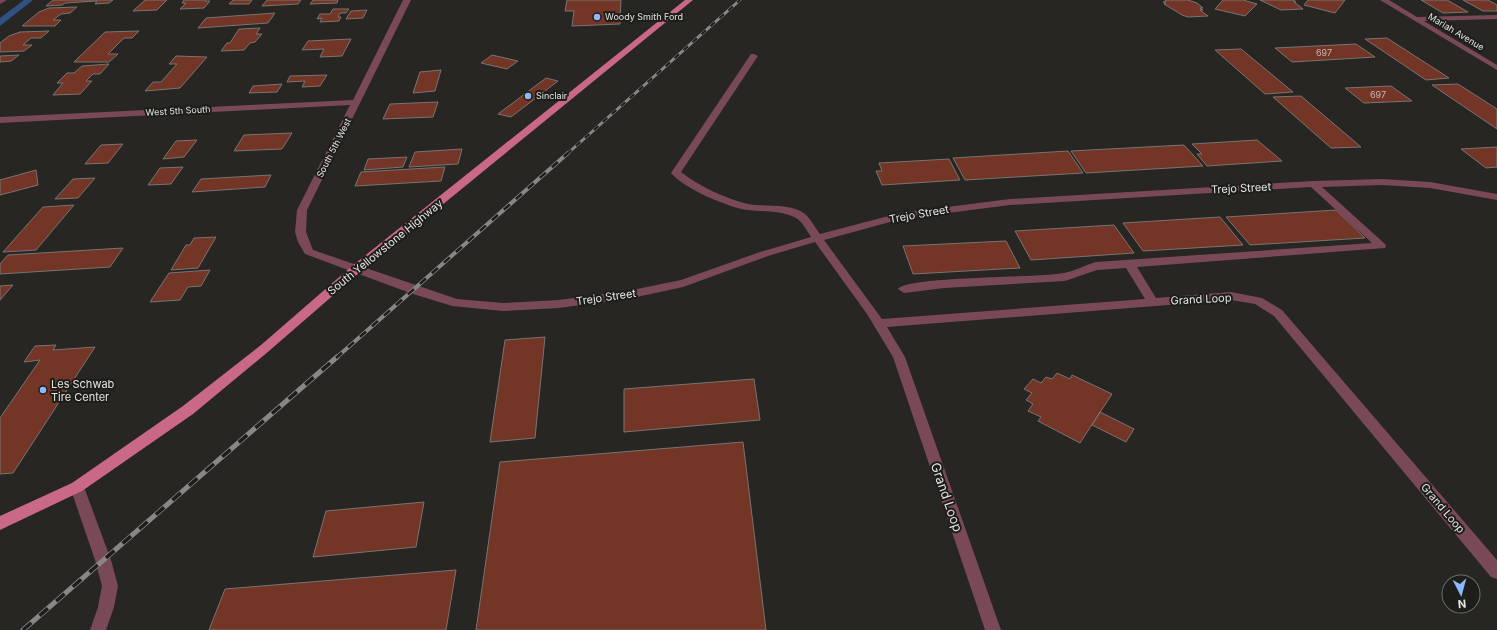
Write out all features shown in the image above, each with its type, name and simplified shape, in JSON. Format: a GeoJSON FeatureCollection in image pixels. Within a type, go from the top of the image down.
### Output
{"type":"FeatureCollection","features":[{"type":"Feature","properties":{"kind":"main road","name":"South Yellowstone Highway"},"geometry":{"type":"LineString","coordinates":[[0,523],[77,488],[188,410],[265,348],[356,269],[689,0]]}},
{"type":"Feature","properties":{"kind":"street","name":"South 5th West"},"geometry":{"type":"LineString","coordinates":[[356,269],[309,252],[301,242],[299,226],[302,210],[407,0]]}},
{"type":"Feature","properties":{"kind":"street","name":"Mariah Avenue"},"geometry":{"type":"LineString","coordinates":[[1384,0],[1497,68]]}},
{"type":"Feature","properties":{"kind":"street"},"geometry":{"type":"LineString","coordinates":[[1415,19],[1497,17]]}},
{"type":"Feature","properties":{"kind":"street","name":"Grand Loop"},"geometry":{"type":"LineString","coordinates":[[754,56],[675,172],[680,178],[726,200],[747,207],[780,209],[801,216],[879,322],[899,357],[993,630]]}},
{"type":"Feature","properties":{"kind":"street","name":"West 5th South"},"geometry":{"type":"LineString","coordinates":[[0,120],[357,102]]}},
{"type":"Feature","properties":{"kind":"street","name":"Trejo Street"},"geometry":{"type":"LineString","coordinates":[[356,269],[456,303],[503,307],[559,304],[632,294],[683,283],[818,238],[900,216],[945,209],[1010,202],[1313,184],[1382,182],[1441,186],[1497,197]]}},
{"type":"Feature","properties":{"kind":"street"},"geometry":{"type":"LineString","coordinates":[[904,289],[944,284],[1065,277],[1096,266],[1381,246],[1313,184]]}},
{"type":"Feature","properties":{"kind":"street"},"geometry":{"type":"LineString","coordinates":[[1129,264],[1153,302]]}},
{"type":"Feature","properties":{"kind":"street","name":"Grand Loop"},"geometry":{"type":"LineString","coordinates":[[879,322],[1231,296],[1258,301],[1278,313],[1497,572]]}},
{"type":"Feature","properties":{"kind":"street"},"geometry":{"type":"LineString","coordinates":[[77,488],[103,560],[110,586],[106,607],[98,630]]}},
{"type":"Feature","properties":{"kind":"water"},"geometry":{"type":"Polygon","coordinates":[[[24,0],[33,0],[0,26],[0,18],[24,0]]]}},
{"type":"Feature","properties":{"kind":"building"},"geometry":{"type":"Polygon","coordinates":[[[53,0],[113,0],[109,3],[95,4],[97,1],[46,6],[53,0]]]}},
{"type":"Feature","properties":{"kind":"building"},"geometry":{"type":"Polygon","coordinates":[[[145,0],[167,0],[157,10],[133,11],[145,0]]]}},
{"type":"Feature","properties":{"kind":"building"},"geometry":{"type":"Polygon","coordinates":[[[184,0],[210,1],[204,8],[180,9],[186,3],[182,3],[184,0]]]}},
{"type":"Feature","properties":{"kind":"building"},"geometry":{"type":"Polygon","coordinates":[[[233,0],[252,0],[249,4],[229,4],[233,0]]]}},
{"type":"Feature","properties":{"kind":"building"},"geometry":{"type":"Polygon","coordinates":[[[267,0],[301,0],[298,4],[262,6],[267,0]]]}},
{"type":"Feature","properties":{"kind":"building"},"geometry":{"type":"Polygon","coordinates":[[[313,0],[338,0],[337,3],[310,4],[313,0]]]}},
{"type":"Feature","properties":{"kind":"building","name":"Woody Smith Ford"},"geometry":{"type":"Polygon","coordinates":[[[567,0],[621,0],[620,24],[572,26],[574,11],[565,11],[567,0]]]}},
{"type":"Feature","properties":{"kind":"building"},"geometry":{"type":"Polygon","coordinates":[[[1165,0],[1188,0],[1197,3],[1203,8],[1200,8],[1203,10],[1200,10],[1208,16],[1188,17],[1182,15],[1164,4],[1166,4],[1163,2],[1166,2],[1165,0]]]}},
{"type":"Feature","properties":{"kind":"building"},"geometry":{"type":"Polygon","coordinates":[[[1223,0],[1243,0],[1257,4],[1245,16],[1215,9],[1223,0]]]}},
{"type":"Feature","properties":{"kind":"building"},"geometry":{"type":"Polygon","coordinates":[[[1260,0],[1293,0],[1303,9],[1281,10],[1260,0]]]}},
{"type":"Feature","properties":{"kind":"building"},"geometry":{"type":"Polygon","coordinates":[[[1308,0],[1345,0],[1335,13],[1304,5],[1308,0]]]}},
{"type":"Feature","properties":{"kind":"building"},"geometry":{"type":"Polygon","coordinates":[[[1421,0],[1447,0],[1468,12],[1443,13],[1421,0]]]}},
{"type":"Feature","properties":{"kind":"building"},"geometry":{"type":"Polygon","coordinates":[[[1463,0],[1488,0],[1497,5],[1497,11],[1483,11],[1463,0]]]}},
{"type":"Feature","properties":{"kind":"building"},"geometry":{"type":"Polygon","coordinates":[[[77,7],[70,13],[61,14],[53,20],[61,20],[55,26],[22,26],[39,12],[49,8],[77,7]]]}},
{"type":"Feature","properties":{"kind":"building"},"geometry":{"type":"Polygon","coordinates":[[[333,9],[349,9],[346,13],[340,13],[338,17],[341,17],[339,21],[320,22],[322,18],[317,19],[320,14],[330,14],[333,9]]]}},
{"type":"Feature","properties":{"kind":"building"},"geometry":{"type":"Polygon","coordinates":[[[367,10],[363,18],[346,19],[351,11],[367,10]]]}},
{"type":"Feature","properties":{"kind":"building"},"geometry":{"type":"Polygon","coordinates":[[[275,13],[268,23],[198,28],[206,18],[275,13]]]}},
{"type":"Feature","properties":{"kind":"building"},"geometry":{"type":"Polygon","coordinates":[[[260,28],[256,34],[262,34],[255,42],[250,43],[244,50],[221,51],[227,43],[230,43],[239,29],[260,28]]]}},
{"type":"Feature","properties":{"kind":"building"},"geometry":{"type":"Polygon","coordinates":[[[49,31],[41,38],[31,38],[23,45],[32,45],[24,51],[0,52],[0,43],[9,36],[20,32],[49,31]]]}},
{"type":"Feature","properties":{"kind":"building"},"geometry":{"type":"Polygon","coordinates":[[[139,31],[132,38],[124,38],[108,54],[118,54],[109,62],[74,62],[105,32],[139,31]]]}},
{"type":"Feature","properties":{"kind":"building"},"geometry":{"type":"Polygon","coordinates":[[[1387,38],[1449,78],[1426,80],[1365,39],[1387,38]]]}},
{"type":"Feature","properties":{"kind":"building"},"geometry":{"type":"Polygon","coordinates":[[[351,39],[342,56],[320,57],[324,49],[302,50],[308,41],[351,39]]]}},
{"type":"Feature","properties":{"kind":"building"},"geometry":{"type":"Polygon","coordinates":[[[1356,44],[1375,57],[1292,62],[1275,48],[1356,44]]]}},
{"type":"Feature","properties":{"kind":"building"},"geometry":{"type":"Polygon","coordinates":[[[1241,49],[1293,92],[1265,94],[1215,50],[1241,49]]]}},
{"type":"Feature","properties":{"kind":"building"},"geometry":{"type":"Polygon","coordinates":[[[19,55],[11,61],[0,62],[0,56],[19,55]]]}},
{"type":"Feature","properties":{"kind":"building"},"geometry":{"type":"Polygon","coordinates":[[[492,55],[518,61],[507,69],[481,63],[492,55]]]}},
{"type":"Feature","properties":{"kind":"building"},"geometry":{"type":"Polygon","coordinates":[[[176,56],[207,57],[180,88],[145,91],[153,82],[161,82],[177,64],[169,64],[176,56]]]}},
{"type":"Feature","properties":{"kind":"building"},"geometry":{"type":"Polygon","coordinates":[[[109,64],[100,74],[93,74],[86,81],[92,81],[80,94],[53,95],[63,83],[57,83],[67,73],[74,73],[82,66],[109,64]]]}},
{"type":"Feature","properties":{"kind":"building"},"geometry":{"type":"Polygon","coordinates":[[[441,70],[435,91],[413,93],[420,72],[441,70]]]}},
{"type":"Feature","properties":{"kind":"building"},"geometry":{"type":"Polygon","coordinates":[[[327,75],[320,86],[302,87],[305,81],[287,82],[290,76],[327,75]]]}},
{"type":"Feature","properties":{"kind":"building"},"geometry":{"type":"Polygon","coordinates":[[[546,78],[558,81],[511,117],[498,114],[546,78]]]}},
{"type":"Feature","properties":{"kind":"building"},"geometry":{"type":"Polygon","coordinates":[[[282,84],[277,92],[249,93],[253,86],[282,84]]]}},
{"type":"Feature","properties":{"kind":"building"},"geometry":{"type":"Polygon","coordinates":[[[1458,84],[1497,109],[1497,129],[1432,85],[1458,84]]]}},
{"type":"Feature","properties":{"kind":"building"},"geometry":{"type":"Polygon","coordinates":[[[1391,86],[1412,101],[1364,103],[1345,88],[1391,86]]]}},
{"type":"Feature","properties":{"kind":"building"},"geometry":{"type":"Polygon","coordinates":[[[1301,96],[1361,147],[1331,148],[1273,97],[1301,96]]]}},
{"type":"Feature","properties":{"kind":"building"},"geometry":{"type":"Polygon","coordinates":[[[438,102],[433,117],[383,119],[390,104],[438,102]]]}},
{"type":"Feature","properties":{"kind":"building"},"geometry":{"type":"Polygon","coordinates":[[[292,133],[282,149],[234,151],[244,135],[292,133]]]}},
{"type":"Feature","properties":{"kind":"building"},"geometry":{"type":"Polygon","coordinates":[[[197,140],[184,157],[163,159],[176,141],[197,140]]]}},
{"type":"Feature","properties":{"kind":"building"},"geometry":{"type":"Polygon","coordinates":[[[1257,140],[1282,161],[1207,166],[1197,154],[1202,154],[1192,144],[1257,140]]]}},
{"type":"Feature","properties":{"kind":"building"},"geometry":{"type":"Polygon","coordinates":[[[123,144],[108,163],[85,164],[101,145],[123,144]]]}},
{"type":"Feature","properties":{"kind":"building"},"geometry":{"type":"Polygon","coordinates":[[[1184,145],[1203,166],[1086,173],[1071,151],[1184,145]]]}},
{"type":"Feature","properties":{"kind":"building"},"geometry":{"type":"Polygon","coordinates":[[[1497,147],[1497,167],[1486,168],[1461,149],[1497,147]]]}},
{"type":"Feature","properties":{"kind":"building"},"geometry":{"type":"Polygon","coordinates":[[[462,149],[458,164],[409,167],[415,152],[462,149]]]}},
{"type":"Feature","properties":{"kind":"building"},"geometry":{"type":"Polygon","coordinates":[[[1068,151],[1083,173],[965,180],[953,158],[1068,151]]]}},
{"type":"Feature","properties":{"kind":"building"},"geometry":{"type":"Polygon","coordinates":[[[407,157],[403,167],[364,170],[368,159],[407,157]]]}},
{"type":"Feature","properties":{"kind":"building"},"geometry":{"type":"Polygon","coordinates":[[[949,159],[960,180],[882,185],[876,171],[882,171],[879,163],[949,159]]]}},
{"type":"Feature","properties":{"kind":"building"},"geometry":{"type":"Polygon","coordinates":[[[183,167],[171,184],[148,185],[160,168],[183,167]]]}},
{"type":"Feature","properties":{"kind":"building"},"geometry":{"type":"Polygon","coordinates":[[[445,167],[441,181],[355,186],[361,172],[445,167]]]}},
{"type":"Feature","properties":{"kind":"building"},"geometry":{"type":"Polygon","coordinates":[[[36,170],[38,185],[0,195],[0,180],[36,170]]]}},
{"type":"Feature","properties":{"kind":"building"},"geometry":{"type":"Polygon","coordinates":[[[271,175],[265,187],[192,192],[201,179],[271,175]]]}},
{"type":"Feature","properties":{"kind":"building"},"geometry":{"type":"Polygon","coordinates":[[[95,178],[78,198],[55,199],[73,179],[95,178]]]}},
{"type":"Feature","properties":{"kind":"building"},"geometry":{"type":"Polygon","coordinates":[[[74,205],[36,250],[3,252],[43,207],[74,205]]]}},
{"type":"Feature","properties":{"kind":"building"},"geometry":{"type":"Polygon","coordinates":[[[1336,210],[1365,238],[1250,245],[1226,217],[1336,210]]]}},
{"type":"Feature","properties":{"kind":"building"},"geometry":{"type":"Polygon","coordinates":[[[1220,217],[1243,245],[1143,251],[1123,223],[1220,217]]]}},
{"type":"Feature","properties":{"kind":"building"},"geometry":{"type":"Polygon","coordinates":[[[1114,225],[1134,253],[1031,260],[1015,231],[1114,225]]]}},
{"type":"Feature","properties":{"kind":"building"},"geometry":{"type":"Polygon","coordinates":[[[216,237],[198,268],[171,270],[186,245],[190,245],[194,238],[216,237]]]}},
{"type":"Feature","properties":{"kind":"building"},"geometry":{"type":"Polygon","coordinates":[[[1006,241],[1020,268],[913,274],[903,246],[1006,241]]]}},
{"type":"Feature","properties":{"kind":"building"},"geometry":{"type":"Polygon","coordinates":[[[123,248],[110,267],[0,274],[0,264],[8,255],[123,248]]]}},
{"type":"Feature","properties":{"kind":"building"},"geometry":{"type":"Polygon","coordinates":[[[210,270],[201,286],[188,287],[180,300],[150,302],[169,273],[210,270]]]}},
{"type":"Feature","properties":{"kind":"building"},"geometry":{"type":"Polygon","coordinates":[[[13,285],[0,300],[0,286],[13,285]]]}},
{"type":"Feature","properties":{"kind":"building"},"geometry":{"type":"Polygon","coordinates":[[[545,337],[535,438],[490,442],[505,340],[545,337]]]}},
{"type":"Feature","properties":{"kind":"building","name":"Les Schwab Tire Center"},"geometry":{"type":"Polygon","coordinates":[[[56,345],[53,350],[95,347],[13,473],[0,474],[0,418],[40,360],[24,362],[35,346],[56,345]]]}},
{"type":"Feature","properties":{"kind":"building"},"geometry":{"type":"Polygon","coordinates":[[[1057,373],[1070,379],[1072,375],[1112,394],[1080,443],[1038,421],[1041,417],[1028,411],[1033,404],[1026,400],[1032,393],[1024,389],[1033,379],[1041,383],[1046,377],[1052,379],[1057,373]]]}},
{"type":"Feature","properties":{"kind":"building"},"geometry":{"type":"Polygon","coordinates":[[[754,379],[760,420],[624,432],[624,389],[754,379]]]}},
{"type":"Feature","properties":{"kind":"building"},"geometry":{"type":"Polygon","coordinates":[[[1100,412],[1134,429],[1126,442],[1092,425],[1100,412]]]}},
{"type":"Feature","properties":{"kind":"building"},"geometry":{"type":"Polygon","coordinates":[[[743,442],[766,630],[476,630],[500,462],[743,442]]]}},
{"type":"Feature","properties":{"kind":"building"},"geometry":{"type":"Polygon","coordinates":[[[424,502],[416,547],[313,557],[326,511],[424,502]]]}},
{"type":"Feature","properties":{"kind":"building"},"geometry":{"type":"Polygon","coordinates":[[[456,570],[446,630],[209,630],[225,589],[456,570]]]}},
{"type":"Feature","properties":{"kind":"railway"},"geometry":{"type":"LineString","coordinates":[[567,154],[740,0]]}},
{"type":"Feature","properties":{"kind":"railway"},"geometry":{"type":"LineString","coordinates":[[336,358],[568,153]]}},
{"type":"Feature","properties":{"kind":"railway"},"geometry":{"type":"LineString","coordinates":[[23,630],[337,357]]}},
{"type":"Feature","properties":{"kind":"place","name":"Woody Smith Ford"},"geometry":{"type":"Point","coordinates":[597,17]}},
{"type":"Feature","properties":{"kind":"place","name":"Sinclair"},"geometry":{"type":"Point","coordinates":[528,96]}},
{"type":"Feature","properties":{"kind":"place","name":"Les Schwab Tire Center"},"geometry":{"type":"Point","coordinates":[43,390]}}]}
